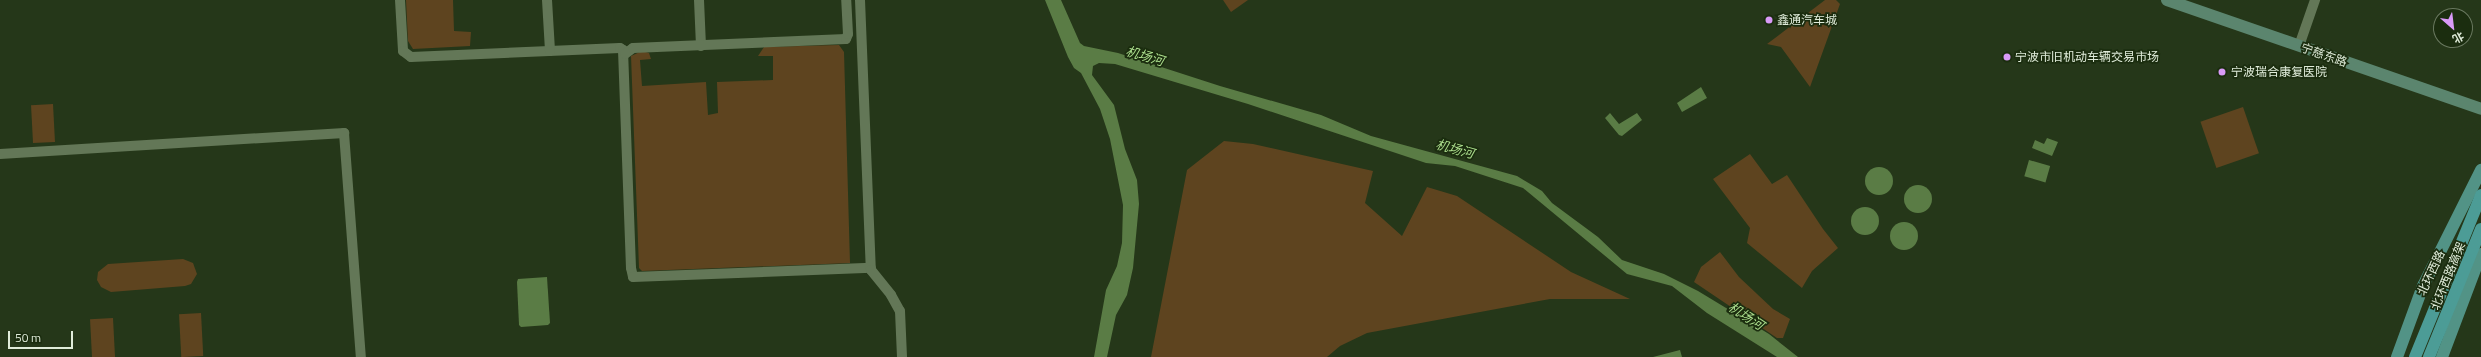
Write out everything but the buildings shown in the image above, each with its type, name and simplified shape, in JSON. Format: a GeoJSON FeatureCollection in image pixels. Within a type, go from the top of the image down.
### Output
{"type":"FeatureCollection","features":[{"type":"Feature","properties":{"kind":"highway","name":"北环西路高架"},"geometry":{"type":"LineString","coordinates":[[2415,357],[2481,195]]}},
{"type":"Feature","properties":{"kind":"highway","name":"北环西路高架"},"geometry":{"type":"LineString","coordinates":[[2429,357],[2481,229]]}},
{"type":"Feature","properties":{"kind":"main road","name":"宁慈东路"},"geometry":{"type":"LineString","coordinates":[[2167,0],[2481,109]]}},
{"type":"Feature","properties":{"kind":"main road","name":"北环西路"},"geometry":{"type":"LineString","coordinates":[[2397,357],[2423,286],[2481,170]]}},
{"type":"Feature","properties":{"kind":"main road"},"geometry":{"type":"LineString","coordinates":[[2442,357],[2481,254]]}},
{"type":"Feature","properties":{"kind":"street"},"geometry":{"type":"LineString","coordinates":[[400,0],[403,51],[411,57],[620,48],[625,54],[631,268],[634,277],[871,268]]}},
{"type":"Feature","properties":{"kind":"street"},"geometry":{"type":"LineString","coordinates":[[547,0],[550,51]]}},
{"type":"Feature","properties":{"kind":"street"},"geometry":{"type":"LineString","coordinates":[[699,0],[701,46]]}},
{"type":"Feature","properties":{"kind":"street"},"geometry":{"type":"LineString","coordinates":[[625,54],[633,48],[846,39],[848,34],[846,0]]}},
{"type":"Feature","properties":{"kind":"street"},"geometry":{"type":"LineString","coordinates":[[860,0],[871,268],[900,311],[902,357]]}},
{"type":"Feature","properties":{"kind":"street"},"geometry":{"type":"LineString","coordinates":[[2299,46],[2315,0]]}},
{"type":"Feature","properties":{"kind":"street"},"geometry":{"type":"LineString","coordinates":[[0,154],[344,133],[361,357]]}},
{"type":"Feature","properties":{"kind":"shaded area"},"geometry":{"type":"Polygon","coordinates":[[[406,0],[453,0],[454,31],[471,32],[470,46],[413,49],[408,41],[406,0]]]}},
{"type":"Feature","properties":{"kind":"shaded area"},"geometry":{"type":"Polygon","coordinates":[[[1045,0],[1061,0],[1080,43],[1084,46],[1118,53],[1220,86],[1321,115],[1371,136],[1517,176],[1542,191],[1552,203],[1598,237],[1622,260],[1664,274],[1698,291],[1769,334],[1798,357],[1777,357],[1707,313],[1672,286],[1627,274],[1523,188],[1455,166],[1426,163],[1248,104],[1115,64],[1099,63],[1093,66],[1092,75],[1114,105],[1125,149],[1137,180],[1139,204],[1133,268],[1127,295],[1116,315],[1107,357],[1094,357],[1106,290],[1117,266],[1122,243],[1123,205],[1110,139],[1100,109],[1081,73],[1074,68],[1068,57],[1045,0]]]}},
{"type":"Feature","properties":{"kind":"shaded area"},"geometry":{"type":"Polygon","coordinates":[[[1223,0],[1248,0],[1231,12],[1223,0]]]}},
{"type":"Feature","properties":{"kind":"shaded area"},"geometry":{"type":"Polygon","coordinates":[[[1825,0],[1836,0],[1840,4],[1810,87],[1781,47],[1767,44],[1825,0]]]}},
{"type":"Feature","properties":{"kind":"shaded area"},"geometry":{"type":"Polygon","coordinates":[[[839,45],[844,52],[850,263],[642,271],[639,268],[631,56],[642,51],[649,53],[651,59],[640,60],[642,86],[706,82],[708,115],[718,113],[717,82],[773,80],[773,56],[758,56],[764,47],[839,45]]]}},
{"type":"Feature","properties":{"kind":"shaded area"},"geometry":{"type":"Polygon","coordinates":[[[1701,87],[1707,98],[1682,112],[1677,103],[1701,87]]]}},
{"type":"Feature","properties":{"kind":"shaded area"},"geometry":{"type":"Polygon","coordinates":[[[53,104],[55,142],[33,143],[31,105],[53,104]]]}},
{"type":"Feature","properties":{"kind":"shaded area"},"geometry":{"type":"Polygon","coordinates":[[[2243,107],[2259,153],[2216,168],[2200,122],[2243,107]]]}},
{"type":"Feature","properties":{"kind":"shaded area"},"geometry":{"type":"Polygon","coordinates":[[[1610,113],[1619,124],[1637,113],[1642,120],[1622,136],[1619,135],[1605,118],[1610,113]]]}},
{"type":"Feature","properties":{"kind":"shaded area"},"geometry":{"type":"Polygon","coordinates":[[[2047,138],[2058,142],[2052,156],[2032,148],[2035,140],[2044,144],[2047,138]]]}},
{"type":"Feature","properties":{"kind":"shaded area"},"geometry":{"type":"Polygon","coordinates":[[[1224,141],[1253,144],[1373,171],[1365,203],[1402,236],[1427,187],[1457,196],[1571,272],[1630,299],[1550,299],[1367,333],[1340,346],[1327,357],[1151,357],[1187,170],[1224,141]]]}},
{"type":"Feature","properties":{"kind":"shaded area"},"geometry":{"type":"Polygon","coordinates":[[[1750,154],[1772,184],[1787,175],[1823,229],[1838,248],[1812,271],[1802,288],[1747,243],[1750,228],[1713,179],[1750,154]]]}},
{"type":"Feature","properties":{"kind":"shaded area"},"geometry":{"type":"Polygon","coordinates":[[[2029,160],[2050,166],[2045,182],[2024,176],[2029,160]]]}},
{"type":"Feature","properties":{"kind":"shaded area"},"geometry":{"type":"Polygon","coordinates":[[[1879,167],[1889,171],[1893,181],[1889,191],[1879,195],[1869,191],[1865,181],[1869,171],[1879,167]]]}},
{"type":"Feature","properties":{"kind":"shaded area"},"geometry":{"type":"Polygon","coordinates":[[[1918,185],[1928,189],[1932,199],[1928,209],[1918,213],[1908,209],[1904,199],[1908,189],[1918,185]]]}},
{"type":"Feature","properties":{"kind":"shaded area"},"geometry":{"type":"Polygon","coordinates":[[[1865,207],[1875,211],[1879,221],[1875,231],[1865,235],[1855,231],[1851,221],[1855,211],[1865,207]]]}},
{"type":"Feature","properties":{"kind":"shaded area"},"geometry":{"type":"Polygon","coordinates":[[[1904,222],[1914,226],[1918,236],[1914,246],[1904,250],[1894,246],[1890,236],[1894,226],[1904,222]]]}},
{"type":"Feature","properties":{"kind":"shaded area"},"geometry":{"type":"Polygon","coordinates":[[[1720,252],[1739,277],[1773,309],[1790,319],[1783,338],[1777,338],[1694,282],[1701,267],[1720,252]]]}},
{"type":"Feature","properties":{"kind":"shaded area"},"geometry":{"type":"Polygon","coordinates":[[[183,259],[193,263],[197,274],[191,284],[185,286],[111,292],[101,287],[97,280],[98,272],[108,264],[183,259]]]}},
{"type":"Feature","properties":{"kind":"shaded area"},"geometry":{"type":"Polygon","coordinates":[[[547,277],[550,323],[548,325],[521,327],[519,325],[518,279],[547,277]]]}},
{"type":"Feature","properties":{"kind":"shaded area"},"geometry":{"type":"Polygon","coordinates":[[[201,313],[203,356],[181,357],[179,314],[201,313]]]}},
{"type":"Feature","properties":{"kind":"shaded area"},"geometry":{"type":"Polygon","coordinates":[[[113,318],[115,357],[92,357],[90,319],[113,318]]]}},
{"type":"Feature","properties":{"kind":"shaded area"},"geometry":{"type":"Polygon","coordinates":[[[1680,350],[1682,357],[1653,357],[1680,350]]]}},
{"type":"Feature","properties":{"kind":"place","name":"鑫通汽车城"},"geometry":{"type":"Point","coordinates":[1769,20]}},
{"type":"Feature","properties":{"kind":"place","name":"宁波市旧机动车辆交易市场"},"geometry":{"type":"Point","coordinates":[2007,57]}},
{"type":"Feature","properties":{"kind":"place","name":"宁波瑞合康复医院"},"geometry":{"type":"Point","coordinates":[2222,72]}},
{"type":"Feature","properties":{"kind":"water label","name":"机场河"},"geometry":{"type":"Point","coordinates":[1145,56]}},
{"type":"Feature","properties":{"kind":"water label","name":"机场河"},"geometry":{"type":"Point","coordinates":[1455,149]}},
{"type":"Feature","properties":{"kind":"water label","name":"机场河"},"geometry":{"type":"Point","coordinates":[1746,316]}}]}
